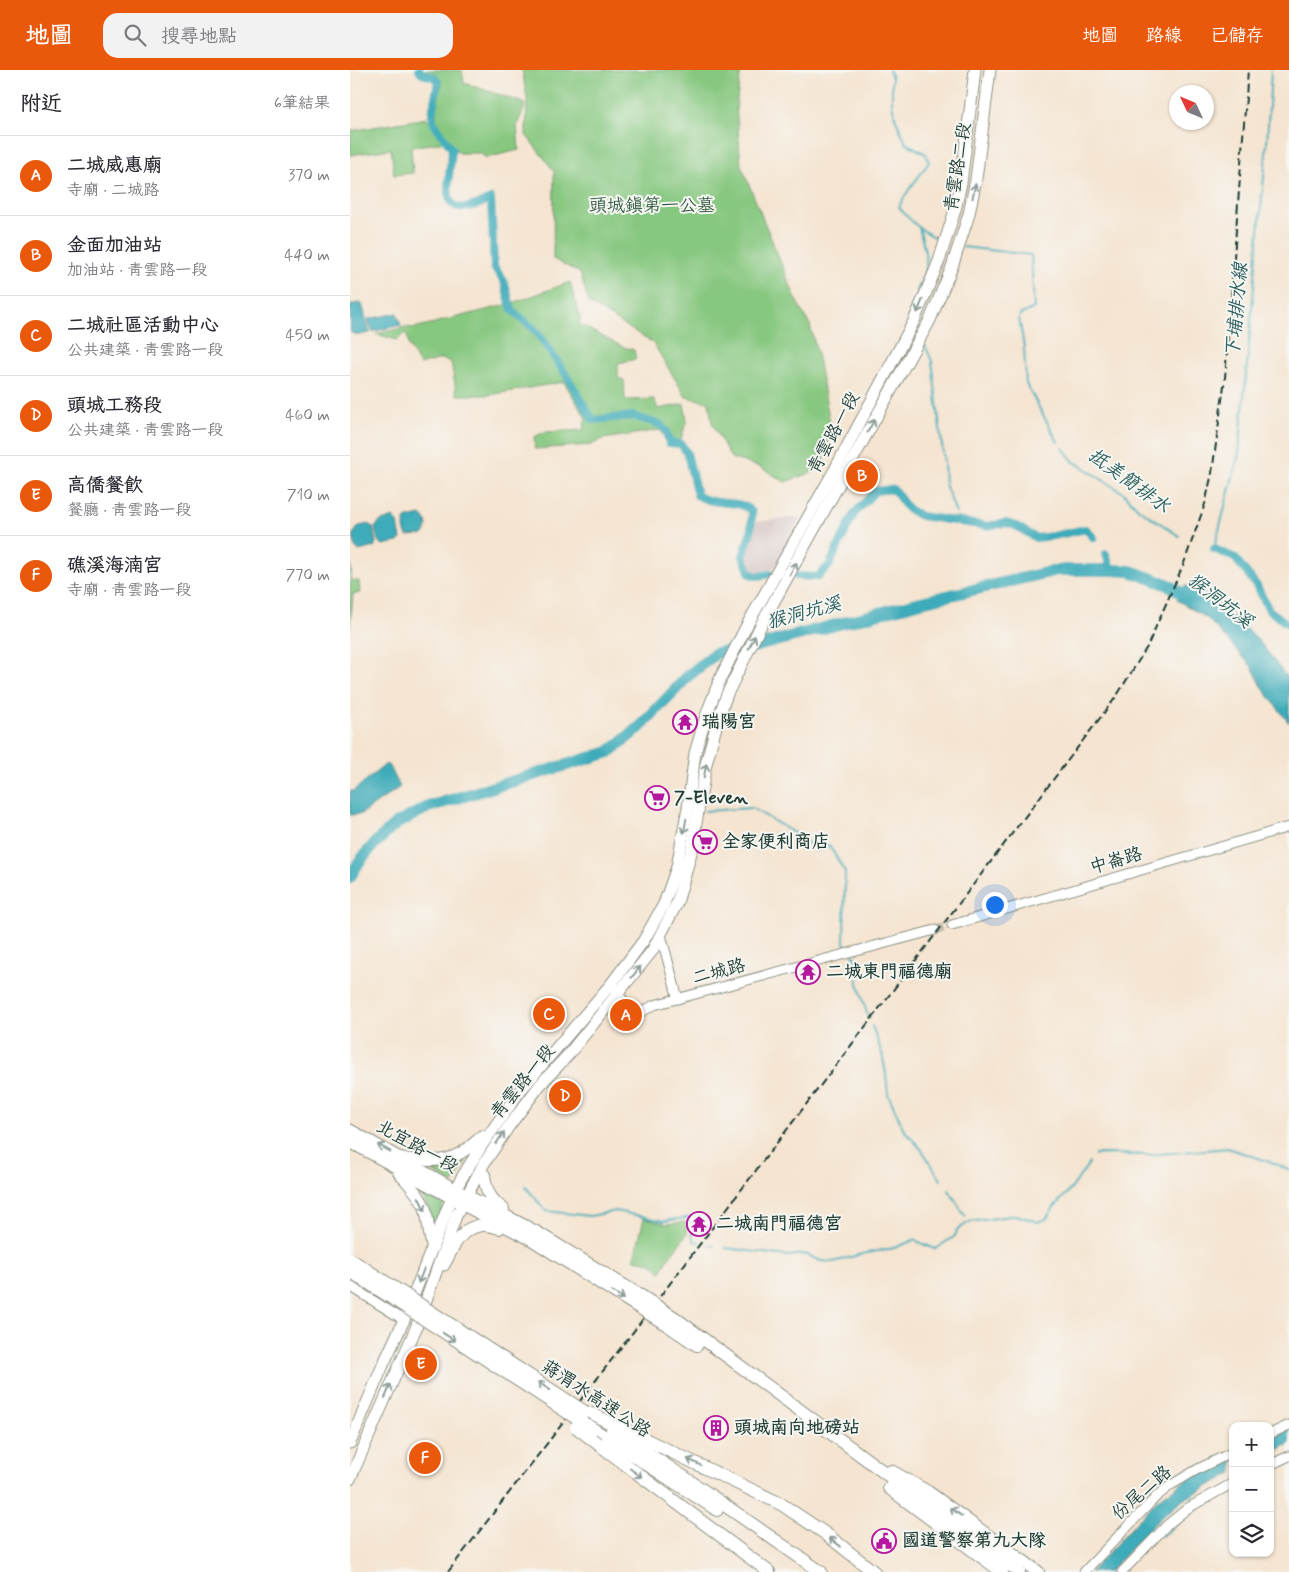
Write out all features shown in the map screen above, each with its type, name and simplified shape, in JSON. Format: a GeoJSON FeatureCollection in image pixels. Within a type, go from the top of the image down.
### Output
{"type":"FeatureCollection","features":[{"type":"Feature","properties":{"kind":"highway"},"geometry":{"type":"LineString","coordinates":[[484,1170],[486,1189],[494,1202],[534,1236]]}},
{"type":"Feature","properties":{"kind":"highway"},"geometry":{"type":"LineString","coordinates":[[460,1197],[534,1236],[672,1322],[837,1440],[928,1492],[1021,1567],[1038,1572]]}},
{"type":"Feature","properties":{"kind":"highway"},"geometry":{"type":"LineString","coordinates":[[466,1231],[479,1225],[489,1224],[534,1236]]}},
{"type":"Feature","properties":{"kind":"highway","name":"蔣渭水高速公路"},"geometry":{"type":"LineString","coordinates":[[350,1259],[585,1412],[716,1509],[806,1572]]}},
{"type":"Feature","properties":{"kind":"highway","name":"蔣渭水高速公路"},"geometry":{"type":"LineString","coordinates":[[350,1271],[510,1377],[598,1423],[707,1492],[821,1572]]}},
{"type":"Feature","properties":{"kind":"highway"},"geometry":{"type":"LineString","coordinates":[[672,1322],[696,1344],[1002,1572]]}},
{"type":"Feature","properties":{"kind":"highway"},"geometry":{"type":"LineString","coordinates":[[510,1377],[769,1572]]}},
{"type":"Feature","properties":{"kind":"highway"},"geometry":{"type":"LineString","coordinates":[[598,1423],[781,1504],[826,1534],[874,1572]]}},
{"type":"Feature","properties":{"kind":"main road","name":"青雲路二段"},"geometry":{"type":"LineString","coordinates":[[940,261],[949,234],[961,183],[975,70]]}},
{"type":"Feature","properties":{"kind":"main road","name":"青雲路二段"},"geometry":{"type":"LineString","coordinates":[[952,267],[962,238],[976,179],[990,70]]}},
{"type":"Feature","properties":{"kind":"main road","name":"青雲路一段"},"geometry":{"type":"LineString","coordinates":[[350,1479],[416,1328],[456,1216],[460,1197],[484,1170],[508,1126],[540,1085],[568,1055],[612,983],[644,940],[664,904],[677,867],[698,744],[720,679],[914,322],[940,261]]}},
{"type":"Feature","properties":{"kind":"main road","name":"青雲路一段"},"geometry":{"type":"LineString","coordinates":[[352,1439],[404,1320],[433,1247],[460,1197],[482,1145],[519,1092],[586,1023],[618,995],[652,951],[661,935],[677,903],[684,879],[695,833],[706,764],[718,719],[736,674],[930,320],[952,267]]}},
{"type":"Feature","properties":{"kind":"main road"},"geometry":{"type":"LineString","coordinates":[[433,1247],[430,1241],[430,1230],[425,1208],[399,1163],[454,1158],[471,1147],[498,1121]]}},
{"type":"Feature","properties":{"kind":"main road","name":"北宜路一段"},"geometry":{"type":"LineString","coordinates":[[350,1130],[399,1163],[460,1197]]}},
{"type":"Feature","properties":{"kind":"main road","name":"北宜路一段"},"geometry":{"type":"LineString","coordinates":[[350,1142],[399,1163]]}},
{"type":"Feature","properties":{"kind":"main road"},"geometry":{"type":"LineString","coordinates":[[433,1281],[457,1241],[466,1231]]}},
{"type":"Feature","properties":{"kind":"street","name":"中崙路"},"geometry":{"type":"LineString","coordinates":[[952,925],[1289,827]]}},
{"type":"Feature","properties":{"kind":"street","name":"二城路"},"geometry":{"type":"LineString","coordinates":[[612,983],[618,995],[638,1014],[654,1005],[935,930]]}},
{"type":"Feature","properties":{"kind":"street"},"geometry":{"type":"LineString","coordinates":[[661,935],[678,999]]}},
{"type":"Feature","properties":{"kind":"street"},"geometry":{"type":"LineString","coordinates":[[350,1252],[414,1294]]}},
{"type":"Feature","properties":{"kind":"street"},"geometry":{"type":"LineString","coordinates":[[350,1286],[404,1320]]}},
{"type":"Feature","properties":{"kind":"street"},"geometry":{"type":"LineString","coordinates":[[1274,1432],[1289,1425]]}},
{"type":"Feature","properties":{"kind":"street","name":"份尾二路"},"geometry":{"type":"LineString","coordinates":[[1084,1572],[1142,1511],[1171,1484],[1229,1454]]}},
{"type":"Feature","properties":{"kind":"street"},"geometry":{"type":"LineString","coordinates":[[1274,1463],[1289,1456]]}},
{"type":"Feature","properties":{"kind":"street"},"geometry":{"type":"LineString","coordinates":[[1122,1572],[1166,1525],[1188,1508],[1229,1485]]}},
{"type":"Feature","properties":{"kind":"shaded area"},"geometry":{"type":"Polygon","coordinates":[[[801,517],[774,569],[755,572],[752,570],[747,557],[754,522],[801,517]]]}},
{"type":"Feature","properties":{"kind":"green space"},"geometry":{"type":"Polygon","coordinates":[[[424,70],[462,70],[464,83],[524,103],[524,109],[517,125],[519,150],[486,158],[480,153],[459,153],[436,124],[436,103],[442,85],[440,78],[424,70]]]}},
{"type":"Feature","properties":{"kind":"green space","name":"頭城鎮第一公墓"},"geometry":{"type":"Polygon","coordinates":[[[522,70],[741,70],[736,106],[741,165],[797,302],[810,325],[817,353],[831,428],[824,461],[816,471],[785,482],[760,467],[731,458],[712,423],[709,402],[686,397],[653,343],[589,303],[580,273],[553,259],[554,171],[526,135],[527,98],[522,70]]]}},
{"type":"Feature","properties":{"kind":"green space"},"geometry":{"type":"Polygon","coordinates":[[[427,118],[444,142],[411,147],[413,173],[394,175],[391,149],[350,155],[350,131],[427,118]]]}},
{"type":"Feature","properties":{"kind":"green space"},"geometry":{"type":"Polygon","coordinates":[[[570,282],[580,318],[579,324],[623,347],[634,350],[636,359],[618,363],[618,378],[624,380],[625,400],[654,399],[658,409],[684,404],[687,419],[679,446],[670,443],[660,430],[603,439],[591,445],[535,449],[534,437],[544,432],[583,430],[586,418],[564,382],[489,395],[457,395],[451,362],[441,359],[420,365],[409,346],[407,334],[404,334],[397,340],[376,334],[406,327],[414,328],[510,304],[570,282]]]}},
{"type":"Feature","properties":{"kind":"green space"},"geometry":{"type":"Polygon","coordinates":[[[350,558],[352,581],[359,581],[360,593],[353,594],[350,628],[350,558]]]}},
{"type":"Feature","properties":{"kind":"green space"},"geometry":{"type":"Polygon","coordinates":[[[464,1160],[466,1162],[453,1184],[428,1168],[443,1167],[464,1160]]]}},
{"type":"Feature","properties":{"kind":"green space"},"geometry":{"type":"Polygon","coordinates":[[[422,1188],[444,1202],[438,1221],[433,1224],[420,1189],[422,1188]]]}},
{"type":"Feature","properties":{"kind":"green space"},"geometry":{"type":"Polygon","coordinates":[[[644,1218],[667,1224],[686,1222],[687,1234],[669,1257],[661,1272],[650,1262],[634,1259],[644,1218]]]}},
{"type":"Feature","properties":{"kind":"water"},"geometry":{"type":"Polygon","coordinates":[[[362,304],[370,333],[359,335],[351,333],[350,305],[362,304]]]}},
{"type":"Feature","properties":{"kind":"water"},"geometry":{"type":"Polygon","coordinates":[[[397,313],[401,325],[372,332],[368,319],[397,313]]]}},
{"type":"Feature","properties":{"kind":"water"},"geometry":{"type":"Polygon","coordinates":[[[421,515],[426,522],[425,533],[423,535],[407,536],[404,524],[407,518],[421,515]]]}},
{"type":"Feature","properties":{"kind":"water"},"geometry":{"type":"Polygon","coordinates":[[[393,517],[398,522],[401,539],[398,542],[383,545],[378,541],[375,528],[379,522],[393,517]]]}},
{"type":"Feature","properties":{"kind":"water"},"geometry":{"type":"Polygon","coordinates":[[[368,524],[373,527],[376,543],[374,547],[359,551],[355,547],[353,534],[359,526],[368,524]]]}},
{"type":"Feature","properties":{"kind":"water"},"geometry":{"type":"Polygon","coordinates":[[[1185,586],[1195,588],[1220,604],[1259,641],[1289,680],[1289,723],[1264,690],[1252,667],[1208,619],[1177,600],[1185,586]]]}},
{"type":"Feature","properties":{"kind":"water"},"geometry":{"type":"Polygon","coordinates":[[[386,764],[390,767],[400,787],[361,814],[350,815],[350,791],[353,791],[386,764]]]}},
{"type":"Feature","properties":{"kind":"water"},"geometry":{"type":"Polygon","coordinates":[[[1289,1429],[1289,1444],[1274,1452],[1274,1436],[1289,1429]]]}},
{"type":"Feature","properties":{"kind":"water"},"geometry":{"type":"Polygon","coordinates":[[[1229,1459],[1229,1475],[1183,1500],[1159,1519],[1109,1572],[1090,1572],[1158,1499],[1186,1480],[1229,1459]]]}},
{"type":"Feature","properties":{"kind":"waterway"},"geometry":{"type":"LineString","coordinates":[[419,70],[422,74],[434,77],[438,82],[432,114],[434,124],[452,149],[448,188],[449,198],[453,205],[461,208],[473,206],[491,199],[494,267],[504,281],[512,310],[534,329],[565,373],[593,420],[633,416],[661,425],[666,431],[669,443],[681,444],[687,453],[697,495],[712,501],[741,505],[747,507],[752,512],[751,531],[743,556],[750,574],[758,576],[770,574]]}},
{"type":"Feature","properties":{"kind":"waterway","name":"抵美簡排水"},"geometry":{"type":"LineString","coordinates":[[889,70],[892,78],[892,105],[896,120],[906,143],[926,154],[929,162],[905,195],[899,207],[918,226],[942,240]]}},
{"type":"Feature","properties":{"kind":"waterway","name":"下埔排水線"},"geometry":{"type":"LineString","coordinates":[[1214,549],[1239,453],[1267,143],[1271,70]]}},
{"type":"Feature","properties":{"kind":"waterway"},"geometry":{"type":"LineString","coordinates":[[917,292],[926,269],[925,251],[919,227]]}},
{"type":"Feature","properties":{"kind":"waterway","name":"抵美簡排水"},"geometry":{"type":"LineString","coordinates":[[963,247],[1031,255],[1034,308],[1020,315],[1019,318],[1024,347],[1026,384],[1058,442]]}},
{"type":"Feature","properties":{"kind":"waterway"},"geometry":{"type":"LineString","coordinates":[[924,343],[932,361],[945,484],[956,513]]}},
{"type":"Feature","properties":{"kind":"waterway","name":"抵美簡排水"},"geometry":{"type":"LineString","coordinates":[[1063,448],[1073,461],[1122,492],[1139,509],[1179,536]]}},
{"type":"Feature","properties":{"kind":"waterway"},"geometry":{"type":"LineString","coordinates":[[797,576],[817,577],[829,566],[854,514],[875,491],[893,489],[908,509],[921,516],[987,526],[1006,523],[1016,526],[1036,538],[1086,529],[1094,538]]}},
{"type":"Feature","properties":{"kind":"waterway"},"geometry":{"type":"LineString","coordinates":[[957,518],[959,523]]}},
{"type":"Feature","properties":{"kind":"waterway","name":"抵美簡排水"},"geometry":{"type":"LineString","coordinates":[[1214,549],[1235,558],[1257,586],[1269,610],[1289,625]]}},
{"type":"Feature","properties":{"kind":"waterway"},"geometry":{"type":"LineString","coordinates":[[1106,554],[1111,570]]}},
{"type":"Feature","properties":{"kind":"waterway","name":"猴洞坑溪"},"geometry":{"type":"LineString","coordinates":[[350,877],[359,862],[375,843],[396,824],[428,807],[609,752],[640,727],[688,676],[716,653],[742,650],[921,602],[1058,570],[1130,571],[1169,585],[1194,601]]}},
{"type":"Feature","properties":{"kind":"waterway"},"geometry":{"type":"LineString","coordinates":[[705,811],[752,808],[804,839],[816,851],[829,845],[845,872],[844,943],[850,949]]}},
{"type":"Feature","properties":{"kind":"waterway"},"geometry":{"type":"LineString","coordinates":[[853,954],[858,983],[868,1017]]}},
{"type":"Feature","properties":{"kind":"waterway"},"geometry":{"type":"LineString","coordinates":[[872,1026],[882,1053],[888,1094],[904,1130],[922,1150],[941,1180]]}},
{"type":"Feature","properties":{"kind":"waterway"},"geometry":{"type":"LineString","coordinates":[[1095,1155],[1148,1155],[1228,1148],[1289,1170]]}},
{"type":"Feature","properties":{"kind":"waterway"},"geometry":{"type":"LineString","coordinates":[[725,1248],[788,1256],[805,1254],[821,1261],[833,1262],[894,1248],[914,1240],[935,1249],[955,1236],[957,1230],[969,1222],[1016,1215],[1038,1222],[1046,1219],[1054,1207],[1072,1188],[1089,1163]]}},
{"type":"Feature","properties":{"kind":"waterway"},"geometry":{"type":"LineString","coordinates":[[525,1186],[546,1211],[590,1216],[616,1211],[664,1221],[692,1217],[692,1234],[694,1241],[699,1242]]}},
{"type":"Feature","properties":{"kind":"waterway"},"geometry":{"type":"LineString","coordinates":[[949,1190],[965,1216]]}},
{"type":"Feature","properties":{"kind":"waterway"},"geometry":{"type":"LineString","coordinates":[[709,1245],[714,1246]]}},
{"type":"Feature","properties":{"kind":"waterway"},"geometry":{"type":"LineString","coordinates":[[1274,1468],[1284,1463]]}},
{"type":"Feature","properties":{"kind":"waterway"},"geometry":{"type":"LineString","coordinates":[[1162,1536],[1187,1515],[1229,1491]]}},
{"type":"Feature","properties":{"kind":"tunnel"},"geometry":{"type":"LineString","coordinates":[[935,930],[952,925]]}},
{"type":"Feature","properties":{"kind":"railway"},"geometry":{"type":"LineString","coordinates":[[448,1572],[1116,697],[1147,647],[1184,563],[1205,504],[1212,473],[1225,378],[1248,70]]}},
{"type":"Feature","properties":{"kind":"place","name":"金面加油站"},"geometry":{"type":"Point","coordinates":[862,476]}},
{"type":"Feature","properties":{"kind":"place","name":"瑞陽宮"},"geometry":{"type":"Point","coordinates":[685,722]}},
{"type":"Feature","properties":{"kind":"place","name":"7-Eleven"},"geometry":{"type":"Point","coordinates":[657,798]}},
{"type":"Feature","properties":{"kind":"place","name":"全家便利商店"},"geometry":{"type":"Point","coordinates":[705,842]}},
{"type":"Feature","properties":{"kind":"place","name":"二城東門福德廟"},"geometry":{"type":"Point","coordinates":[808,972]}},
{"type":"Feature","properties":{"kind":"place","name":"二城社區活動中心"},"geometry":{"type":"Point","coordinates":[549,1014]}},
{"type":"Feature","properties":{"kind":"place","name":"二城威惠廟"},"geometry":{"type":"Point","coordinates":[626,1015]}},
{"type":"Feature","properties":{"kind":"place","name":"頭城工務段"},"geometry":{"type":"Point","coordinates":[565,1096]}},
{"type":"Feature","properties":{"kind":"place","name":"二城南門福德宮"},"geometry":{"type":"Point","coordinates":[699,1224]}},
{"type":"Feature","properties":{"kind":"place","name":"高僑餐飲"},"geometry":{"type":"Point","coordinates":[421,1364]}},
{"type":"Feature","properties":{"kind":"place","name":"頭城南向地磅站"},"geometry":{"type":"Point","coordinates":[716,1428]}},
{"type":"Feature","properties":{"kind":"place","name":"礁溪海湳宮"},"geometry":{"type":"Point","coordinates":[425,1458]}},
{"type":"Feature","properties":{"kind":"place","name":"國道警察第九大隊"},"geometry":{"type":"Point","coordinates":[884,1541]}}]}
